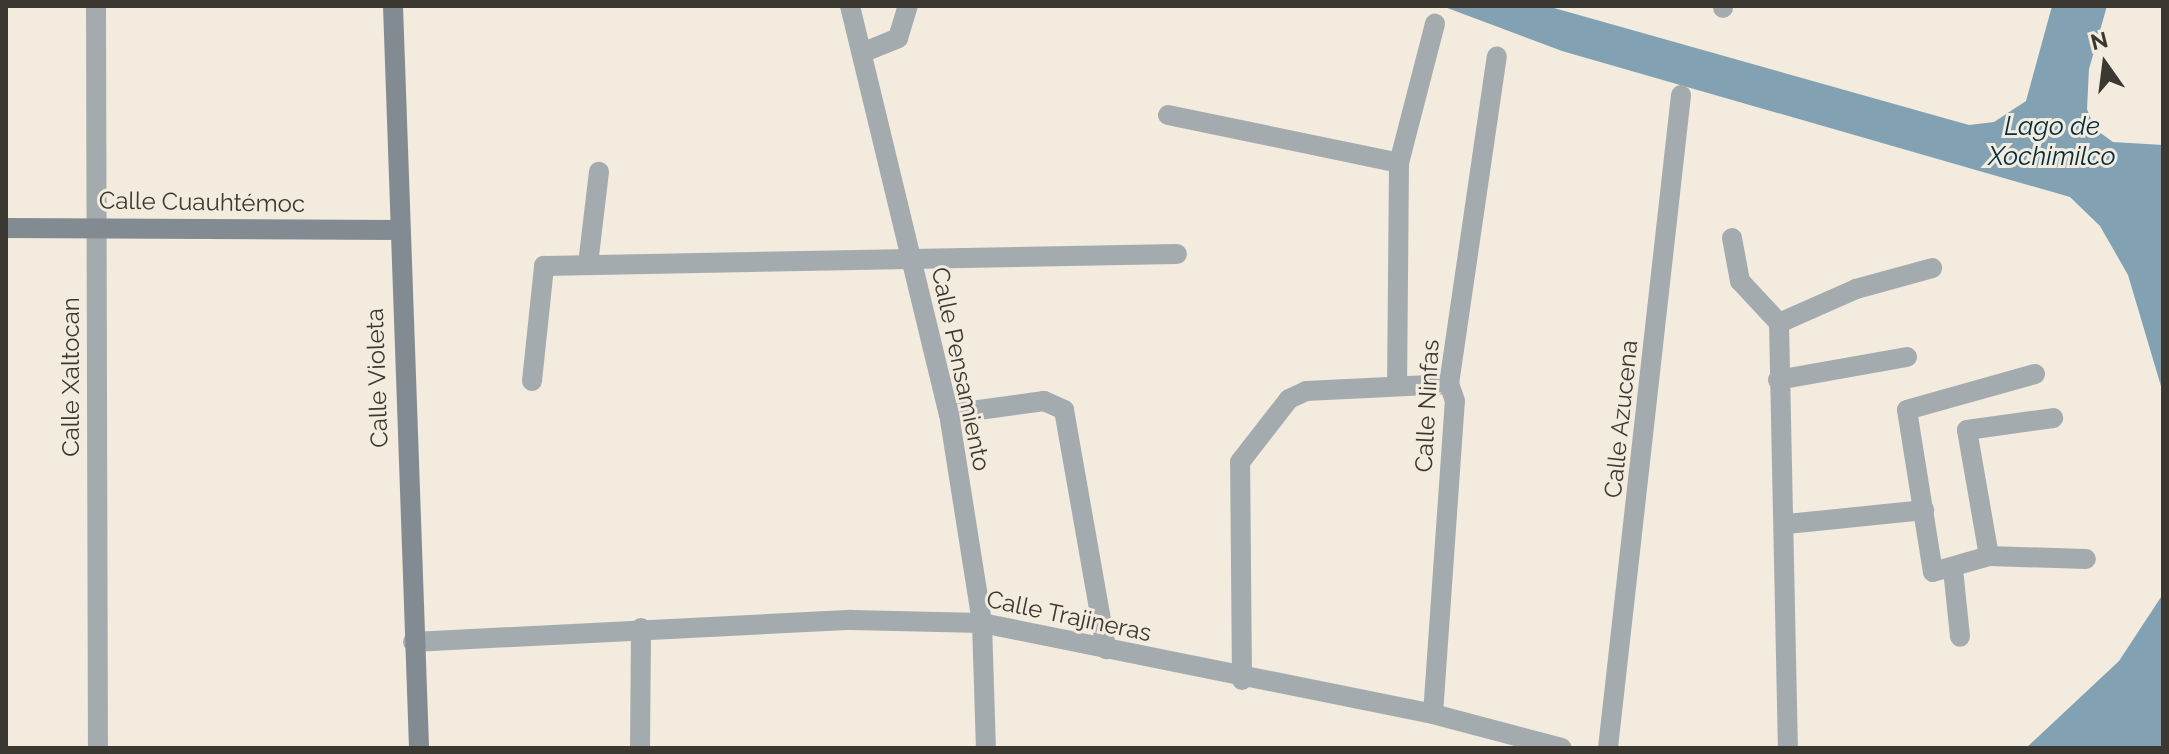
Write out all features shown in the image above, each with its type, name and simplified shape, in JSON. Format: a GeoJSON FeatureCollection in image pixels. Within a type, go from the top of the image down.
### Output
{"type":"FeatureCollection","features":[{"type":"Feature","properties":{"kind":"street","name":"Calle Xaltocan"},"geometry":{"type":"LineString","coordinates":[[96,6],[98,748]]}},
{"type":"Feature","properties":{"kind":"street","name":"Calle Violeta"},"geometry":{"type":"LineString","coordinates":[[393,6],[398,230],[419,748]]}},
{"type":"Feature","properties":{"kind":"street","name":"Calle Pensamiento"},"geometry":{"type":"LineString","coordinates":[[850,6],[864,52],[949,414],[982,623],[986,748]]}},
{"type":"Feature","properties":{"kind":"street"},"geometry":{"type":"LineString","coordinates":[[864,52],[898,38],[908,6]]}},
{"type":"Feature","properties":{"kind":"street"},"geometry":{"type":"LineString","coordinates":[[1397,384],[1399,163],[1435,24]]}},
{"type":"Feature","properties":{"kind":"street","name":"Calle Ninfas"},"geometry":{"type":"LineString","coordinates":[[1433,714],[1455,401],[1449,384],[1497,56]]}},
{"type":"Feature","properties":{"kind":"street","name":"Calle Azucena"},"geometry":{"type":"LineString","coordinates":[[1608,748],[1681,95]]}},
{"type":"Feature","properties":{"kind":"street"},"geometry":{"type":"LineString","coordinates":[[1168,115],[1399,163]]}},
{"type":"Feature","properties":{"kind":"street"},"geometry":{"type":"LineString","coordinates":[[588,264],[599,172]]}},
{"type":"Feature","properties":{"kind":"street","name":"Calle Cuauhtémoc"},"geometry":{"type":"LineString","coordinates":[[6,228],[97,226],[398,230]]}},
{"type":"Feature","properties":{"kind":"street"},"geometry":{"type":"LineString","coordinates":[[1732,238],[1740,281],[1779,323],[1778,380],[1787,524],[1788,748]]}},
{"type":"Feature","properties":{"kind":"street"},"geometry":{"type":"LineString","coordinates":[[532,381],[544,266],[912,263],[1177,254]]}},
{"type":"Feature","properties":{"kind":"street"},"geometry":{"type":"LineString","coordinates":[[1779,323],[1856,289],[1932,268]]}},
{"type":"Feature","properties":{"kind":"street"},"geometry":{"type":"LineString","coordinates":[[1778,380],[1907,357]]}},
{"type":"Feature","properties":{"kind":"street"},"geometry":{"type":"LineString","coordinates":[[2035,374],[1907,410],[1933,572],[1953,569],[1989,556],[2086,559]]}},
{"type":"Feature","properties":{"kind":"street"},"geometry":{"type":"LineString","coordinates":[[1242,680],[1240,462],[1289,399],[1397,384],[1449,384]]}},
{"type":"Feature","properties":{"kind":"street"},"geometry":{"type":"LineString","coordinates":[[949,414],[1044,401],[1064,410],[1106,649]]}},
{"type":"Feature","properties":{"kind":"street"},"geometry":{"type":"LineString","coordinates":[[1989,556],[1967,430],[2053,418]]}},
{"type":"Feature","properties":{"kind":"street"},"geometry":{"type":"LineString","coordinates":[[1787,524],[1924,510]]}},
{"type":"Feature","properties":{"kind":"street"},"geometry":{"type":"LineString","coordinates":[[1953,569],[1960,637]]}},
{"type":"Feature","properties":{"kind":"street","name":"Calle Trajineras"},"geometry":{"type":"LineString","coordinates":[[413,642],[641,628],[982,623],[1242,680],[1433,714],[1562,748]]}},
{"type":"Feature","properties":{"kind":"street"},"geometry":{"type":"LineString","coordinates":[[640,748],[641,628]]}},
{"type":"Feature","properties":{"kind":"water","name":"Lago de Xochimilco"},"geometry":{"type":"Polygon","coordinates":[[[1442,6],[1547,6],[1969,125],[1994,122],[2026,101],[2052,6],[2107,6],[2089,69],[2087,109],[2095,129],[2113,142],[2163,145],[2163,393],[2128,275],[2100,226],[2070,197],[1562,51],[1442,6]]]}},
{"type":"Feature","properties":{"kind":"water"},"geometry":{"type":"Polygon","coordinates":[[[2163,594],[2163,748],[2026,748],[2119,661],[2163,594]]]}}]}
